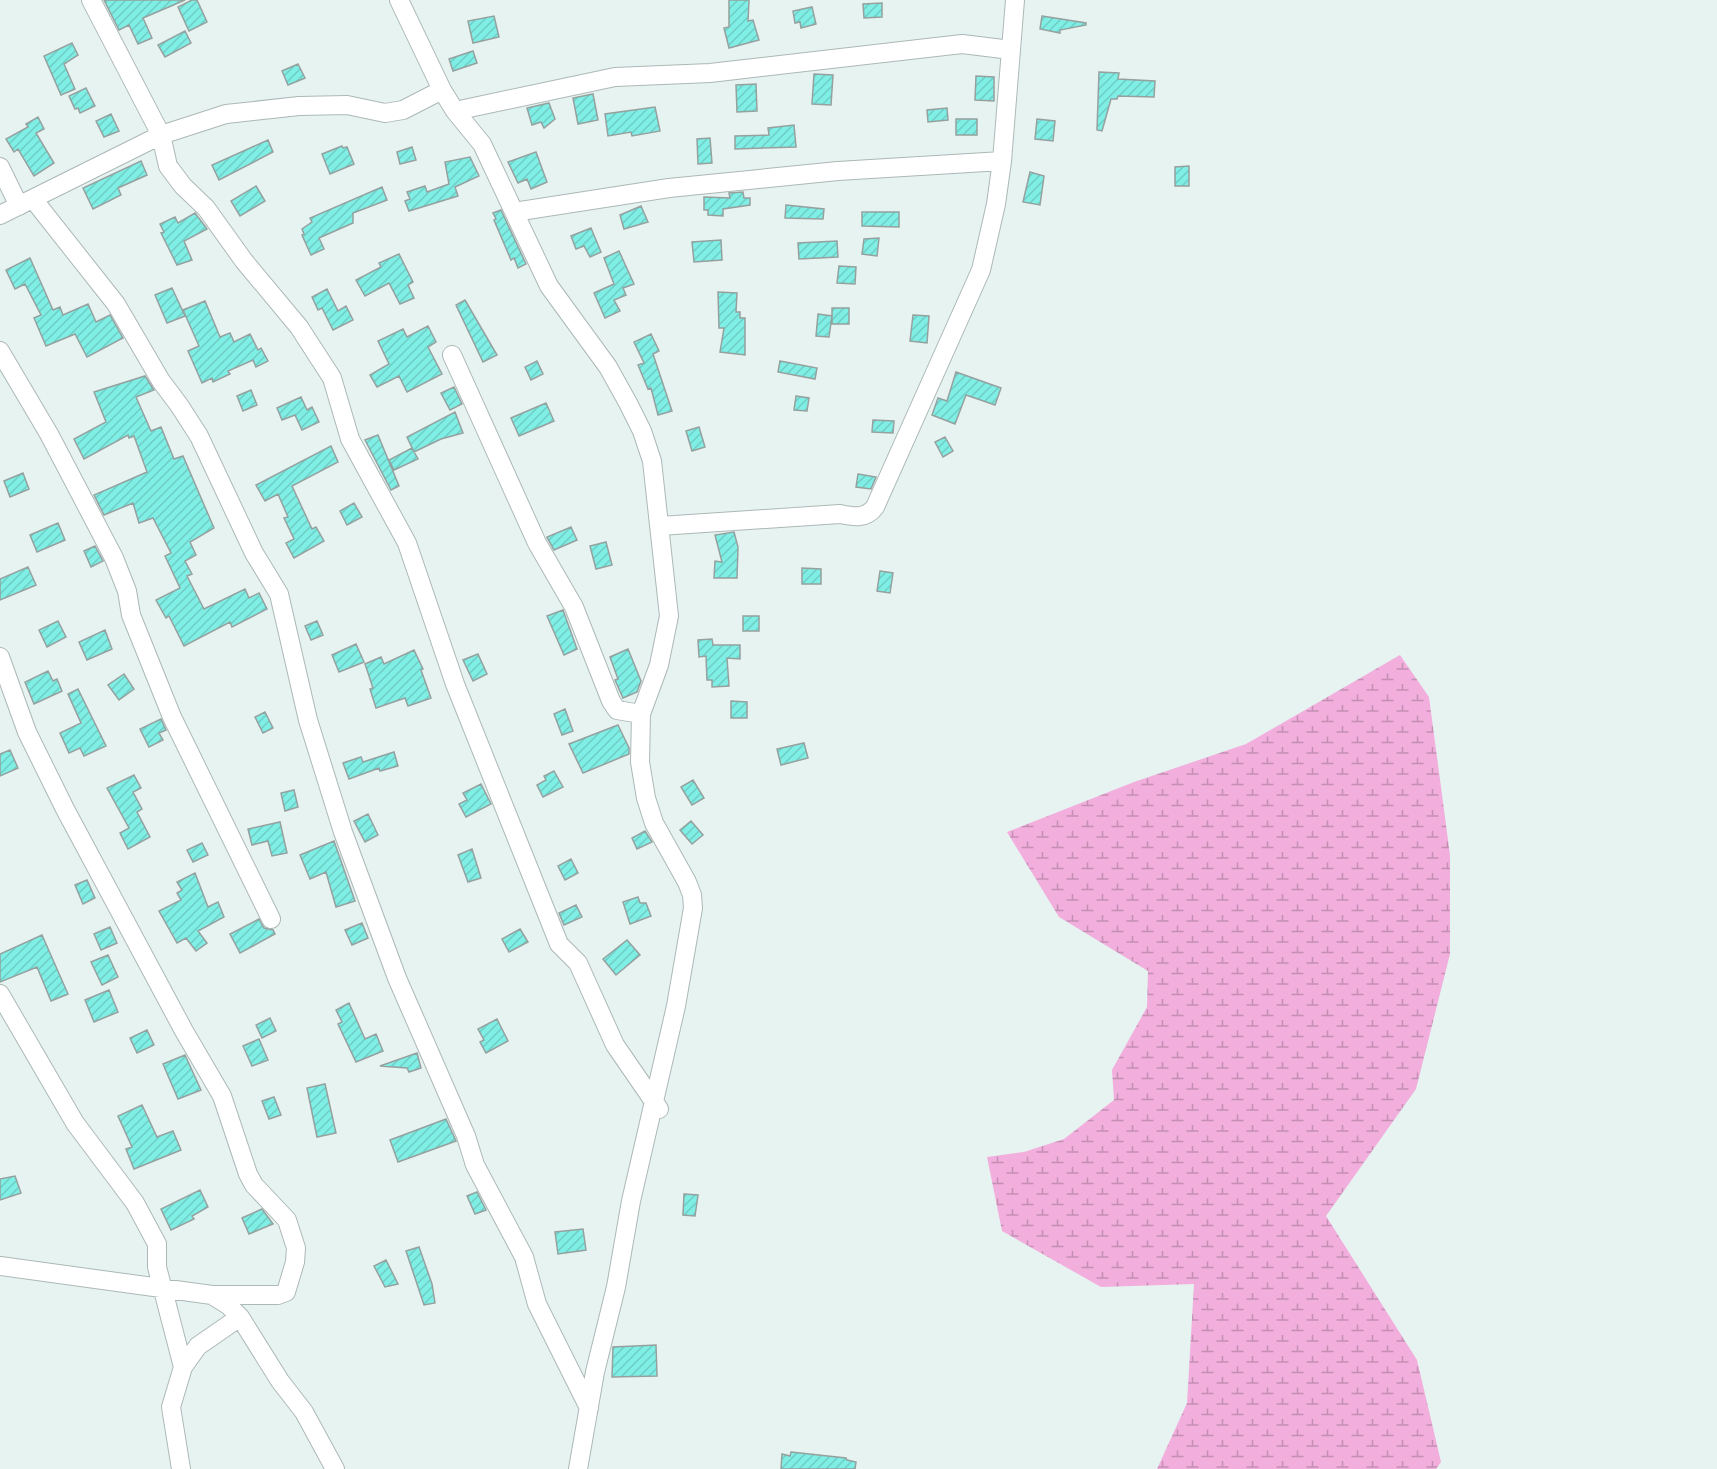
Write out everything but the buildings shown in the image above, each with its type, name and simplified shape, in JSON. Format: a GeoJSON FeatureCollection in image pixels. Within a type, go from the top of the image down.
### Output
{"type":"FeatureCollection","features":[{"type":"Feature","properties":{"kind":"street"},"geometry":{"type":"LineString","coordinates":[[91,0],[161,135],[168,166],[183,186],[206,208],[244,261],[298,327],[332,378],[350,439],[406,543],[455,684],[559,944],[578,963],[615,1045],[657,1107]]}},
{"type":"Feature","properties":{"kind":"street"},"geometry":{"type":"LineString","coordinates":[[399,0],[442,90],[455,111],[482,144],[549,286],[608,367],[642,431],[651,461],[660,526],[669,616],[658,665],[641,714],[640,762],[646,798],[654,823],[692,895],[676,1006],[657,1107],[589,1408],[578,1469]]}},
{"type":"Feature","properties":{"kind":"street"},"geometry":{"type":"LineString","coordinates":[[660,526],[840,514],[861,517],[869,515],[881,495],[981,270],[996,204],[1002,161],[1015,0]]}},
{"type":"Feature","properties":{"kind":"street"},"geometry":{"type":"LineString","coordinates":[[455,111],[615,76],[710,73],[962,44],[1011,50]]}},
{"type":"Feature","properties":{"kind":"street"},"geometry":{"type":"LineString","coordinates":[[0,215],[161,135],[226,114],[299,106],[347,105],[385,113],[402,110],[442,90]]}},
{"type":"Feature","properties":{"kind":"street"},"geometry":{"type":"LineString","coordinates":[[514,212],[669,188],[838,171],[1002,161]]}},
{"type":"Feature","properties":{"kind":"street"},"geometry":{"type":"LineString","coordinates":[[0,167],[26,202],[116,304],[161,381],[189,420],[254,554],[279,594],[308,720],[343,832],[397,978],[466,1136],[476,1165],[524,1257],[537,1304],[589,1408]]}},
{"type":"Feature","properties":{"kind":"street"},"geometry":{"type":"LineString","coordinates":[[0,351],[49,434],[114,558],[127,591],[131,615],[172,717],[272,919]]}},
{"type":"Feature","properties":{"kind":"street"},"geometry":{"type":"LineString","coordinates":[[452,355],[518,504],[574,607],[611,701],[617,710],[641,714]]}},
{"type":"Feature","properties":{"kind":"street"},"geometry":{"type":"LineString","coordinates":[[0,657],[27,732],[184,1031],[222,1096],[254,1185],[287,1220],[294,1236],[295,1262],[286,1292],[278,1296],[212,1295],[0,1266]]}},
{"type":"Feature","properties":{"kind":"street"},"geometry":{"type":"LineString","coordinates":[[0,994],[75,1123],[135,1203],[157,1244],[157,1267],[165,1288],[183,1367]]}},
{"type":"Feature","properties":{"kind":"street"},"geometry":{"type":"LineString","coordinates":[[212,1295],[228,1305],[240,1317],[280,1381],[304,1412],[335,1469]]}},
{"type":"Feature","properties":{"kind":"street"},"geometry":{"type":"LineString","coordinates":[[181,1469],[171,1407],[183,1367],[198,1346],[240,1317]]}},
{"type":"Feature","properties":{"kind":"green space"},"geometry":{"type":"Polygon","coordinates":[[[1400,655],[1429,697],[1450,855],[1450,954],[1416,1089],[1326,1216],[1417,1360],[1441,1462],[1436,1469],[1157,1469],[1187,1403],[1194,1284],[1101,1287],[1002,1231],[987,1157],[1024,1152],[1064,1139],[1114,1100],[1112,1070],[1147,1007],[1148,971],[1059,917],[1007,832],[1134,782],[1246,744],[1400,655]]]}}]}
